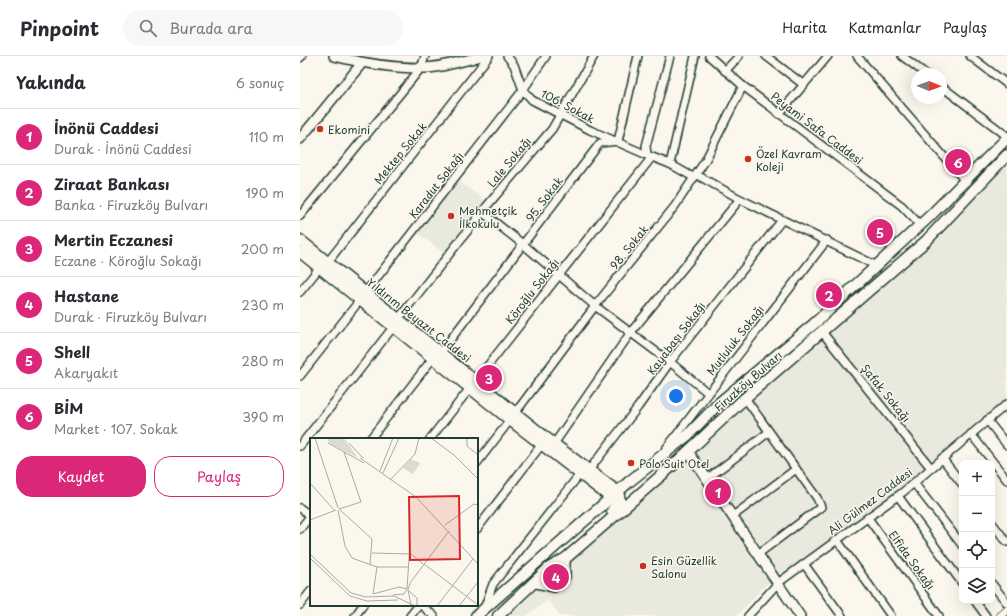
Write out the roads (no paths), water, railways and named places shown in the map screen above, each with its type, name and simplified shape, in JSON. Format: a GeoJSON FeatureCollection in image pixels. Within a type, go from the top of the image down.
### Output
{"type":"FeatureCollection","features":[{"type":"Feature","properties":{"kind":"main road","name":"Firuzköy Bulvarı"},"geometry":{"type":"LineString","coordinates":[[476,616],[616,498],[669,448],[688,435],[719,403],[815,323],[966,182],[1007,136]]}},
{"type":"Feature","properties":{"kind":"main road","name":"Firuzköy Bulvarı"},"geometry":{"type":"LineString","coordinates":[[498,616],[549,568],[569,556],[688,451],[745,398],[891,272],[939,228],[1007,155]]}},
{"type":"Feature","properties":{"kind":"main road"},"geometry":{"type":"LineString","coordinates":[[939,228],[935,229],[932,226],[933,221],[968,188],[976,170]]}},
{"type":"Feature","properties":{"kind":"main road"},"geometry":{"type":"LineString","coordinates":[[891,272],[894,266],[921,237],[922,230],[920,225]]}},
{"type":"Feature","properties":{"kind":"main road","name":"Yıldırım Beyazıt Caddesi"},"geometry":{"type":"LineString","coordinates":[[300,240],[323,265]]}},
{"type":"Feature","properties":{"kind":"main road","name":"Yıldırım Beyazıt Caddesi"},"geometry":{"type":"LineString","coordinates":[[300,252],[323,265],[513,416],[554,444],[584,472],[616,498]]}},
{"type":"Feature","properties":{"kind":"main road","name":"Yıldırım Beyazıt Caddesi"},"geometry":{"type":"LineString","coordinates":[[513,416],[542,444],[584,472]]}},
{"type":"Feature","properties":{"kind":"main road"},"geometry":{"type":"LineString","coordinates":[[669,448],[688,451]]}},
{"type":"Feature","properties":{"kind":"main road"},"geometry":{"type":"LineString","coordinates":[[569,556],[582,536],[616,498],[630,502]]}},
{"type":"Feature","properties":{"kind":"street"},"geometry":{"type":"LineString","coordinates":[[334,56],[421,68],[454,63],[482,56]]}},
{"type":"Feature","properties":{"kind":"street"},"geometry":{"type":"LineString","coordinates":[[300,216],[421,68],[425,56]]}},
{"type":"Feature","properties":{"kind":"street","name":"Mektep Sokak"},"geometry":{"type":"LineString","coordinates":[[300,292],[490,56]]}},
{"type":"Feature","properties":{"kind":"street","name":"106. Sokak"},"geometry":{"type":"LineString","coordinates":[[507,56],[514,65],[523,90],[532,100],[590,130],[670,164],[782,220],[827,240]]}},
{"type":"Feature","properties":{"kind":"street","name":"Karadut Sokağı"},"geometry":{"type":"LineString","coordinates":[[300,376],[523,90],[546,56]]}},
{"type":"Feature","properties":{"kind":"street","name":"Lale Sokağı"},"geometry":{"type":"LineString","coordinates":[[300,446],[482,212],[552,129],[594,56]]}},
{"type":"Feature","properties":{"kind":"street"},"geometry":{"type":"LineString","coordinates":[[618,141],[638,56]]}},
{"type":"Feature","properties":{"kind":"street"},"geometry":{"type":"LineString","coordinates":[[649,156],[646,146],[670,56]]}},
{"type":"Feature","properties":{"kind":"street"},"geometry":{"type":"LineString","coordinates":[[670,164],[695,56]]}},
{"type":"Feature","properties":{"kind":"street","name":"Peyami Safa Caddesi"},"geometry":{"type":"LineString","coordinates":[[709,56],[743,86],[779,114],[902,206],[920,225]]}},
{"type":"Feature","properties":{"kind":"street"},"geometry":{"type":"LineString","coordinates":[[725,71],[739,56]]}},
{"type":"Feature","properties":{"kind":"street"},"geometry":{"type":"LineString","coordinates":[[766,56],[804,85]]}},
{"type":"Feature","properties":{"kind":"street"},"geometry":{"type":"LineString","coordinates":[[779,114],[828,56]]}},
{"type":"Feature","properties":{"kind":"street"},"geometry":{"type":"LineString","coordinates":[[857,56],[966,182]]}},
{"type":"Feature","properties":{"kind":"street"},"geometry":{"type":"LineString","coordinates":[[902,56],[918,68]]}},
{"type":"Feature","properties":{"kind":"street"},"geometry":{"type":"LineString","coordinates":[[970,56],[1007,84]]}},
{"type":"Feature","properties":{"kind":"street"},"geometry":{"type":"LineString","coordinates":[[300,139],[362,59]]}},
{"type":"Feature","properties":{"kind":"street","name":"98. Sokak"},"geometry":{"type":"LineString","coordinates":[[478,462],[595,306],[676,206],[695,176],[743,86]]}},
{"type":"Feature","properties":{"kind":"street"},"geometry":{"type":"LineString","coordinates":[[947,91],[1007,136]]}},
{"type":"Feature","properties":{"kind":"street","name":"95. Sokak"},"geometry":{"type":"LineString","coordinates":[[371,438],[524,245],[600,143],[618,141]]}},
{"type":"Feature","properties":{"kind":"street","name":"Köroğlu Sokağı"},"geometry":{"type":"LineString","coordinates":[[431,438],[559,275],[649,156]]}},
{"type":"Feature","properties":{"kind":"street"},"geometry":{"type":"LineString","coordinates":[[554,444],[631,332],[740,199]]}},
{"type":"Feature","properties":{"kind":"street"},"geometry":{"type":"LineString","coordinates":[[482,212],[524,245],[595,306],[670,362],[708,393]]}},
{"type":"Feature","properties":{"kind":"street"},"geometry":{"type":"LineString","coordinates":[[910,235],[912,218]]}},
{"type":"Feature","properties":{"kind":"street","name":"Kayabaşı Sokağı"},"geometry":{"type":"LineString","coordinates":[[485,609],[493,584],[638,407],[670,362],[782,220]]}},
{"type":"Feature","properties":{"kind":"street"},"geometry":{"type":"LineString","coordinates":[[827,240],[877,266]]}},
{"type":"Feature","properties":{"kind":"street","name":"Mutluluk Sokağı"},"geometry":{"type":"LineString","coordinates":[[661,455],[827,240]]}},
{"type":"Feature","properties":{"kind":"street","name":"Şafak Sokağı"},"geometry":{"type":"LineString","coordinates":[[822,332],[932,468]]}},
{"type":"Feature","properties":{"kind":"street"},"geometry":{"type":"LineString","coordinates":[[745,398],[817,498],[821,507],[758,554]]}},
{"type":"Feature","properties":{"kind":"street","name":"Ali Gülmez Caddesi"},"geometry":{"type":"LineString","coordinates":[[748,616],[778,583],[898,496],[1007,404]]}},
{"type":"Feature","properties":{"kind":"street"},"geometry":{"type":"LineString","coordinates":[[987,420],[1007,445]]}},
{"type":"Feature","properties":{"kind":"street"},"geometry":{"type":"LineString","coordinates":[[708,478],[769,432]]}},
{"type":"Feature","properties":{"kind":"street"},"geometry":{"type":"LineString","coordinates":[[971,434],[1007,480]]}},
{"type":"Feature","properties":{"kind":"street"},"geometry":{"type":"LineString","coordinates":[[478,528],[542,444]]}},
{"type":"Feature","properties":{"kind":"street"},"geometry":{"type":"LineString","coordinates":[[688,451],[708,478],[800,616]]}},
{"type":"Feature","properties":{"kind":"street"},"geometry":{"type":"LineString","coordinates":[[942,458],[959,480]]}},
{"type":"Feature","properties":{"kind":"street"},"geometry":{"type":"LineString","coordinates":[[733,516],[796,469]]}},
{"type":"Feature","properties":{"kind":"street"},"geometry":{"type":"LineString","coordinates":[[914,483],[959,541]]}},
{"type":"Feature","properties":{"kind":"street"},"geometry":{"type":"LineString","coordinates":[[898,496],[959,579]]}},
{"type":"Feature","properties":{"kind":"street"},"geometry":{"type":"LineString","coordinates":[[300,508],[310,515]]}},
{"type":"Feature","properties":{"kind":"street"},"geometry":{"type":"LineString","coordinates":[[300,529],[310,517]]}},
{"type":"Feature","properties":{"kind":"street","name":"Elfida Sokağı"},"geometry":{"type":"LineString","coordinates":[[868,518],[939,616]]}},
{"type":"Feature","properties":{"kind":"street"},"geometry":{"type":"LineString","coordinates":[[995,527],[1007,542]]}},
{"type":"Feature","properties":{"kind":"street"},"geometry":{"type":"LineString","coordinates":[[837,540],[891,616]]}},
{"type":"Feature","properties":{"kind":"street"},"geometry":{"type":"LineString","coordinates":[[532,583],[554,588],[566,577],[569,556]]}},
{"type":"Feature","properties":{"kind":"street"},"geometry":{"type":"LineString","coordinates":[[804,564],[842,616]]}},
{"type":"Feature","properties":{"kind":"street"},"geometry":{"type":"LineString","coordinates":[[995,588],[1007,603]]}},
{"type":"Feature","properties":{"kind":"street"},"geometry":{"type":"LineString","coordinates":[[300,605],[310,592]]}},
{"type":"Feature","properties":{"kind":"street"},"geometry":{"type":"LineString","coordinates":[[977,604],[986,616]]}},
{"type":"Feature","properties":{"kind":"street"},"geometry":{"type":"LineString","coordinates":[[355,616],[362,606]]}},
{"type":"Feature","properties":{"kind":"street"},"geometry":{"type":"LineString","coordinates":[[410,616],[419,606]]}},
{"type":"Feature","properties":{"kind":"street"},"geometry":{"type":"LineString","coordinates":[[421,606],[434,616]]}},
{"type":"Feature","properties":{"kind":"street"},"geometry":{"type":"LineString","coordinates":[[1000,616],[1007,610]]}},
{"type":"Feature","properties":{"kind":"place","name":"Ekomini"},"geometry":{"type":"Point","coordinates":[320,129]}},
{"type":"Feature","properties":{"kind":"place","name":"Özel Kavram Koleji"},"geometry":{"type":"Point","coordinates":[748,159]}},
{"type":"Feature","properties":{"kind":"place","name":"BİM"},"geometry":{"type":"Point","coordinates":[958,162]}},
{"type":"Feature","properties":{"kind":"place","name":"Mehmetçik İlkokulu"},"geometry":{"type":"Point","coordinates":[451,216]}},
{"type":"Feature","properties":{"kind":"place","name":"Shell"},"geometry":{"type":"Point","coordinates":[880,232]}},
{"type":"Feature","properties":{"kind":"place","name":"Ziraat Bankası"},"geometry":{"type":"Point","coordinates":[829,295]}},
{"type":"Feature","properties":{"kind":"place","name":"Mertin Eczanesi"},"geometry":{"type":"Point","coordinates":[489,378]}},
{"type":"Feature","properties":{"kind":"place","name":"Polo Suit Otel"},"geometry":{"type":"Point","coordinates":[631,463]}},
{"type":"Feature","properties":{"kind":"place","name":"İnönü Caddesi"},"geometry":{"type":"Point","coordinates":[718,492]}},
{"type":"Feature","properties":{"kind":"place","name":"Esin Güzellik Salonu"},"geometry":{"type":"Point","coordinates":[643,566]}},
{"type":"Feature","properties":{"kind":"place","name":"Hastane"},"geometry":{"type":"Point","coordinates":[556,577]}}]}
